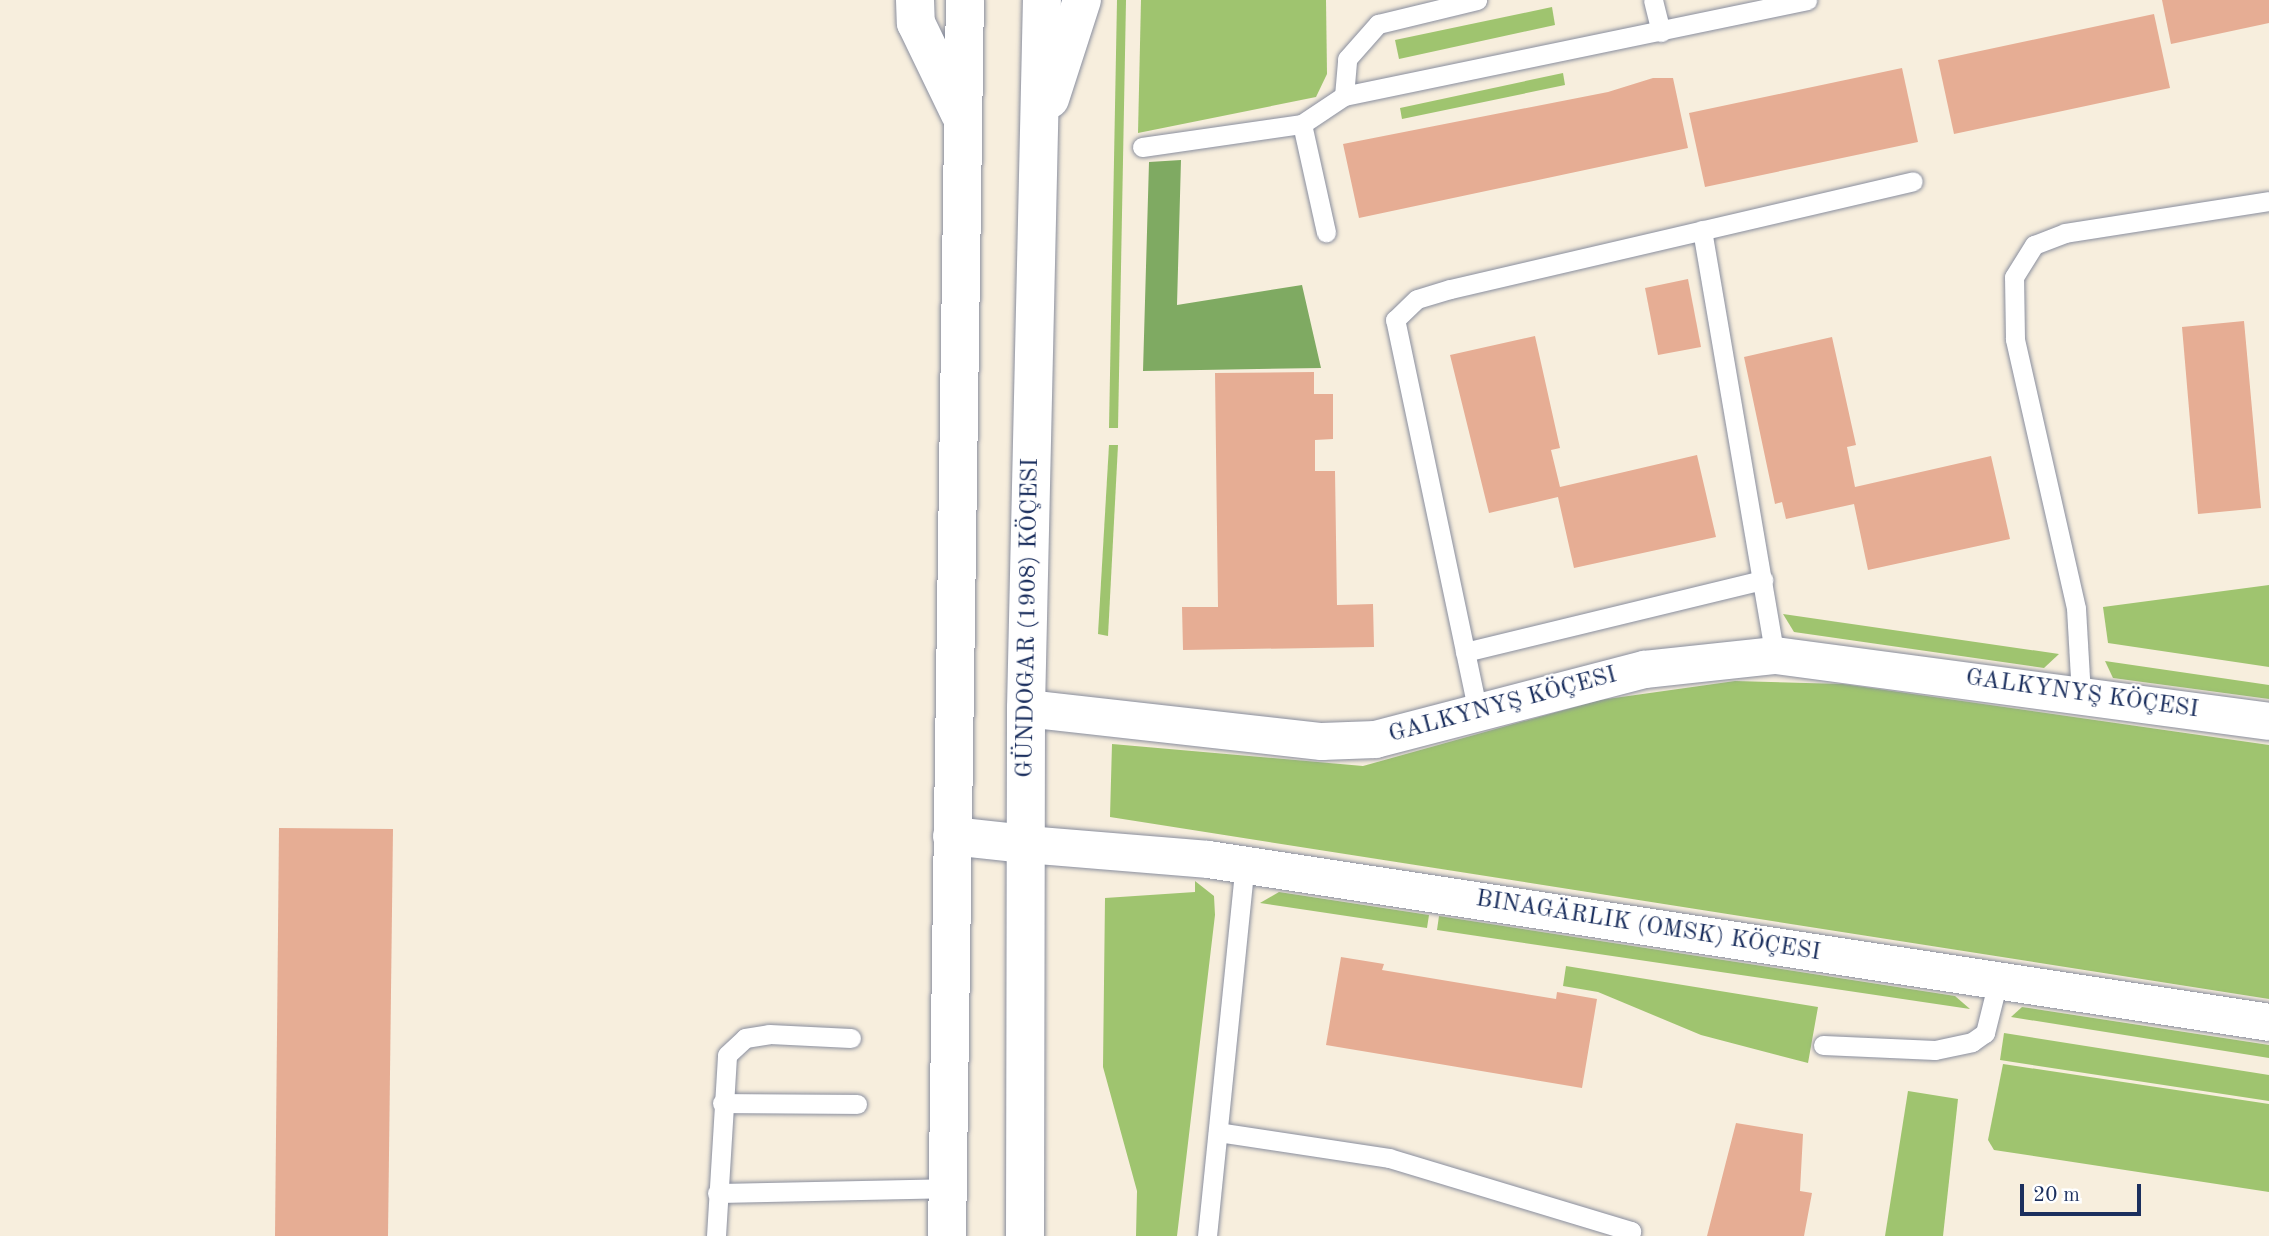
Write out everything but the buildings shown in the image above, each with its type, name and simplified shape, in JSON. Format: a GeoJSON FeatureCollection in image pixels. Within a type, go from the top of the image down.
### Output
{"type":"FeatureCollection","features":[{"type":"Feature","properties":{"kind":"main road"},"geometry":{"type":"LineString","coordinates":[[915,0],[916,23],[964,121]]}},
{"type":"Feature","properties":{"kind":"main road"},"geometry":{"type":"LineString","coordinates":[[947,1236],[965,0]]}},
{"type":"Feature","properties":{"kind":"main road","name":"GÜNDOGAR (1908) KÖÇESI"},"geometry":{"type":"LineString","coordinates":[[1025,1236],[1026,708],[1041,124],[1041,0]]}},
{"type":"Feature","properties":{"kind":"main road"},"geometry":{"type":"LineString","coordinates":[[1041,124],[1082,0]]}},
{"type":"Feature","properties":{"kind":"main road"},"geometry":{"type":"LineString","coordinates":[[952,836],[1026,844]]}},
{"type":"Feature","properties":{"kind":"street","name":"GALKYNYŞ KÖÇESI"},"geometry":{"type":"LineString","coordinates":[[1026,708],[1321,741],[1424,730],[1477,708],[1643,669],[1775,655],[2269,721]]}},
{"type":"Feature","properties":{"kind":"street","name":"BINAGÄRLIK (OMSK) KÖÇESI"},"geometry":{"type":"LineString","coordinates":[[1026,844],[1245,865],[2269,1022]]}},
{"type":"Feature","properties":{"kind":"lane"},"geometry":{"type":"LineString","coordinates":[[1344,96],[1346,59],[1378,24],[1477,0]]}},
{"type":"Feature","properties":{"kind":"lane"},"geometry":{"type":"LineString","coordinates":[[1653,0],[1661,32]]}},
{"type":"Feature","properties":{"kind":"lane"},"geometry":{"type":"LineString","coordinates":[[1142,147],[1302,124],[1344,96],[1807,0]]}},
{"type":"Feature","properties":{"kind":"lane"},"geometry":{"type":"LineString","coordinates":[[1302,124],[1326,232]]}},
{"type":"Feature","properties":{"kind":"lane"},"geometry":{"type":"LineString","coordinates":[[1477,708],[1395,320],[1428,296],[1913,181]]}},
{"type":"Feature","properties":{"kind":"lane"},"geometry":{"type":"LineString","coordinates":[[2081,695],[2076,608],[2015,339],[2014,278],[2034,245],[2065,233],[2269,201]]}},
{"type":"Feature","properties":{"kind":"lane"},"geometry":{"type":"LineString","coordinates":[[1702,230],[1775,655]]}},
{"type":"Feature","properties":{"kind":"lane"},"geometry":{"type":"LineString","coordinates":[[1465,652],[1763,580]]}},
{"type":"Feature","properties":{"kind":"lane"},"geometry":{"type":"LineString","coordinates":[[1207,1236],[1245,865]]}},
{"type":"Feature","properties":{"kind":"lane"},"geometry":{"type":"LineString","coordinates":[[1823,1045],[1934,1049],[1972,1042],[1985,1033],[1998,981]]}},
{"type":"Feature","properties":{"kind":"lane"},"geometry":{"type":"LineString","coordinates":[[716,1236],[727,1055],[744,1038],[851,1038]]}},
{"type":"Feature","properties":{"kind":"lane"},"geometry":{"type":"LineString","coordinates":[[722,1103],[858,1104]]}},
{"type":"Feature","properties":{"kind":"lane"},"geometry":{"type":"LineString","coordinates":[[1218,1132],[1389,1158],[1630,1231],[1630,1236]]}},
{"type":"Feature","properties":{"kind":"lane"},"geometry":{"type":"LineString","coordinates":[[717,1193],[947,1188]]}},
{"type":"Feature","properties":{"kind":"green space"},"geometry":{"type":"Polygon","coordinates":[[[1117,0],[1126,0],[1118,428],[1109,428],[1117,0]]]}},
{"type":"Feature","properties":{"kind":"green space"},"geometry":{"type":"Polygon","coordinates":[[[1141,0],[1326,0],[1327,74],[1316,97],[1138,133],[1141,0]]]}},
{"type":"Feature","properties":{"kind":"green space"},"geometry":{"type":"Polygon","coordinates":[[[1552,7],[1555,25],[1399,59],[1395,40],[1552,7]]]}},
{"type":"Feature","properties":{"kind":"green space"},"geometry":{"type":"Polygon","coordinates":[[[1563,73],[1565,85],[1402,119],[1400,108],[1563,73]]]}},
{"type":"Feature","properties":{"kind":"green space"},"geometry":{"type":"Polygon","coordinates":[[[1181,160],[1177,305],[1302,285],[1321,368],[1143,371],[1149,162],[1181,160]]]}},
{"type":"Feature","properties":{"kind":"green space"},"geometry":{"type":"Polygon","coordinates":[[[1109,445],[1118,445],[1108,636],[1098,634],[1109,445]]]}},
{"type":"Feature","properties":{"kind":"green space"},"geometry":{"type":"Polygon","coordinates":[[[2269,585],[2269,667],[2108,643],[2103,607],[2269,585]]]}},
{"type":"Feature","properties":{"kind":"green space"},"geometry":{"type":"Polygon","coordinates":[[[1783,614],[2059,654],[2044,668],[1794,632],[1783,614]]]}},
{"type":"Feature","properties":{"kind":"green space"},"geometry":{"type":"Polygon","coordinates":[[[2105,661],[2269,685],[2269,699],[2113,678],[2105,661]]]}},
{"type":"Feature","properties":{"kind":"green space"},"geometry":{"type":"Polygon","coordinates":[[[1735,681],[1843,684],[2269,745],[2269,999],[1110,817],[1112,744],[1363,766],[1600,700],[1735,681]]]}},
{"type":"Feature","properties":{"kind":"green space"},"geometry":{"type":"Polygon","coordinates":[[[1195,881],[1214,896],[1215,915],[1177,1236],[1136,1236],[1137,1191],[1103,1067],[1105,898],[1195,892],[1195,881]]]}},
{"type":"Feature","properties":{"kind":"green space"},"geometry":{"type":"Polygon","coordinates":[[[1279,892],[1429,915],[1427,928],[1260,903],[1279,892]]]}},
{"type":"Feature","properties":{"kind":"green space"},"geometry":{"type":"Polygon","coordinates":[[[1439,916],[1955,996],[1970,1009],[1437,930],[1439,916]]]}},
{"type":"Feature","properties":{"kind":"green space"},"geometry":{"type":"Polygon","coordinates":[[[1566,966],[1818,1007],[1808,1063],[1701,1035],[1598,992],[1563,986],[1566,966]]]}},
{"type":"Feature","properties":{"kind":"green space"},"geometry":{"type":"Polygon","coordinates":[[[2022,1007],[2269,1045],[2269,1058],[2011,1017],[2022,1007]]]}},
{"type":"Feature","properties":{"kind":"green space"},"geometry":{"type":"Polygon","coordinates":[[[2004,1033],[2269,1075],[2269,1101],[2000,1060],[2004,1033]]]}},
{"type":"Feature","properties":{"kind":"green space"},"geometry":{"type":"Polygon","coordinates":[[[2003,1064],[2269,1104],[2269,1192],[1994,1150],[1988,1140],[2003,1064]]]}},
{"type":"Feature","properties":{"kind":"green space"},"geometry":{"type":"Polygon","coordinates":[[[1908,1091],[1958,1099],[1943,1236],[1885,1236],[1908,1091]]]}}]}
